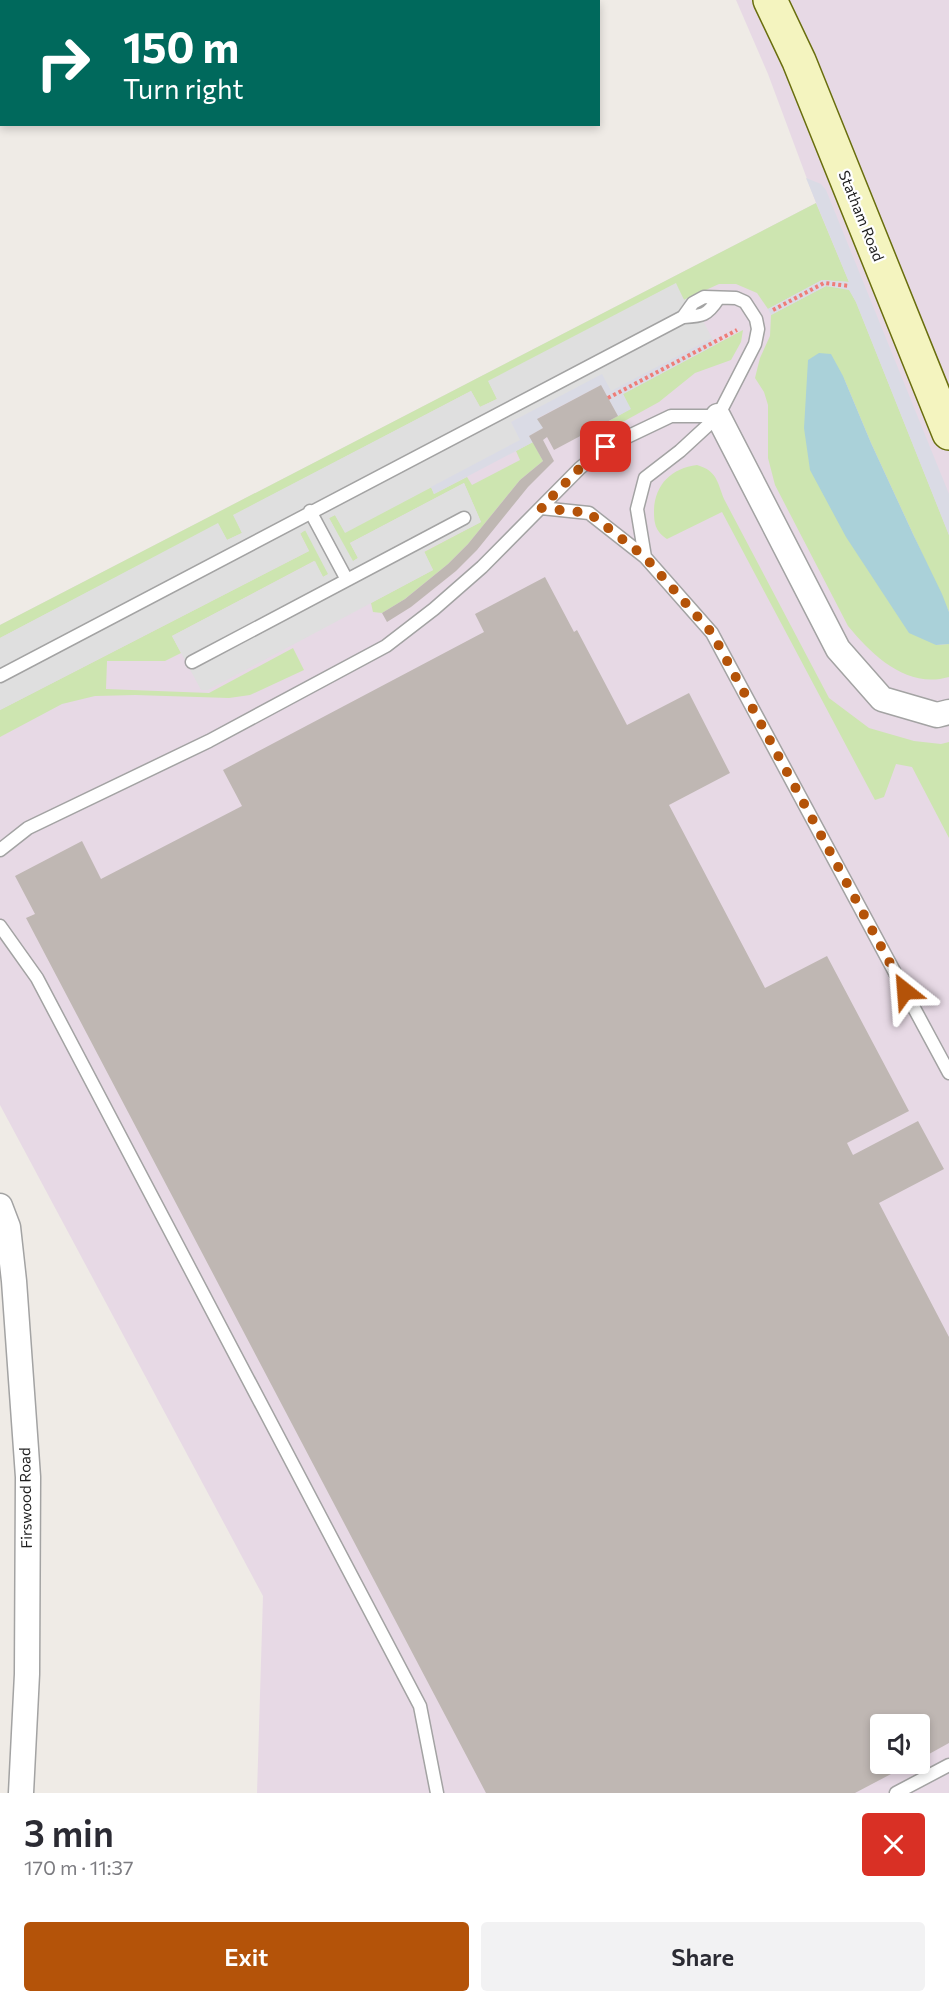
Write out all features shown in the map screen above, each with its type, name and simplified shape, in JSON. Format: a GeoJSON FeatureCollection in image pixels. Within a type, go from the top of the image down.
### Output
{"type":"FeatureCollection","features":[{"type":"Feature","properties":{"kind":"street","name":"Statham Road"},"geometry":{"type":"LineString","coordinates":[[770,0],[799,62],[949,433]]}},
{"type":"Feature","properties":{"kind":"street"},"geometry":{"type":"LineString","coordinates":[[718,416],[838,649],[882,699],[937,715],[949,712]]}},
{"type":"Feature","properties":{"kind":"street","name":"Firswood Road"},"geometry":{"type":"LineString","coordinates":[[0,1206],[8,1227],[14,1281],[28,1477],[27,1674],[21,1793]]}},
{"type":"Feature","properties":{"kind":"lane"},"geometry":{"type":"LineString","coordinates":[[0,676],[682,317],[693,303],[704,297],[718,299],[736,297],[745,302],[756,320],[758,329],[754,344],[718,416],[680,451],[645,478],[638,509],[645,557]]}},
{"type":"Feature","properties":{"kind":"lane"},"geometry":{"type":"LineString","coordinates":[[0,850],[28,828],[209,741],[386,646],[434,609],[482,567],[580,468],[606,447],[671,416],[718,416]]}},
{"type":"Feature","properties":{"kind":"lane"},"geometry":{"type":"LineString","coordinates":[[541,508],[589,513],[645,557],[712,633],[949,1073]]}},
{"type":"Feature","properties":{"kind":"lane"},"geometry":{"type":"LineString","coordinates":[[310,511],[347,580]]}},
{"type":"Feature","properties":{"kind":"lane"},"geometry":{"type":"LineString","coordinates":[[192,662],[464,518]]}},
{"type":"Feature","properties":{"kind":"lane"},"geometry":{"type":"LineString","coordinates":[[0,926],[37,978],[420,1706],[437,1793]]}},
{"type":"Feature","properties":{"kind":"lane"},"geometry":{"type":"LineString","coordinates":[[896,1793],[949,1765]]}},
{"type":"Feature","properties":{"kind":"path"},"geometry":{"type":"LineString","coordinates":[[608,398],[824,283],[850,286]]}},
{"type":"Feature","properties":{"kind":"shaded area"},"geometry":{"type":"Polygon","coordinates":[[[736,0],[949,0],[949,1793],[257,1793],[263,1596],[0,1105],[0,625],[816,203],[768,74],[736,0]]]}},
{"type":"Feature","properties":{"kind":"shaded area"},"geometry":{"type":"Polygon","coordinates":[[[806,178],[821,184],[826,190],[949,494],[949,535],[856,302],[849,290],[826,286],[771,315],[768,309],[822,280],[849,282],[806,178]]]}},
{"type":"Feature","properties":{"kind":"shaded area"},"geometry":{"type":"Polygon","coordinates":[[[676,283],[684,300],[701,291],[707,303],[697,309],[712,338],[611,392],[602,375],[511,422],[521,440],[345,533],[335,515],[329,518],[353,561],[358,558],[350,543],[464,483],[481,522],[424,551],[433,570],[208,690],[201,690],[172,636],[315,561],[323,577],[328,574],[305,530],[300,534],[309,551],[0,710],[0,638],[218,523],[227,540],[242,533],[233,515],[471,391],[480,407],[497,399],[488,381],[676,283]]]}},
{"type":"Feature","properties":{"kind":"shaded area"},"geometry":{"type":"Polygon","coordinates":[[[712,338],[715,345],[623,394],[631,409],[618,416],[601,385],[538,418],[543,428],[529,436],[533,442],[434,494],[431,487],[520,440],[511,422],[602,374],[611,391],[712,338]]]}},
{"type":"Feature","properties":{"kind":"green space"},"geometry":{"type":"Polygon","coordinates":[[[816,203],[849,282],[822,280],[768,309],[757,293],[736,284],[719,284],[684,300],[675,284],[489,382],[497,399],[480,407],[471,391],[234,515],[242,533],[227,540],[218,524],[0,638],[0,625],[816,203]]]}},
{"type":"Feature","properties":{"kind":"green space"},"geometry":{"type":"Polygon","coordinates":[[[826,286],[849,289],[856,302],[949,535],[949,612],[871,443],[843,376],[936,645],[949,644],[949,677],[919,678],[905,674],[868,648],[848,626],[775,485],[768,458],[768,405],[764,392],[755,378],[760,358],[770,336],[771,315],[826,286]]]}},
{"type":"Feature","properties":{"kind":"green space"},"geometry":{"type":"Polygon","coordinates":[[[743,330],[741,342],[731,360],[695,373],[659,402],[601,434],[598,431],[595,433],[593,430],[630,409],[623,394],[743,330]]]}},
{"type":"Feature","properties":{"kind":"green space"},"geometry":{"type":"Polygon","coordinates":[[[533,442],[543,461],[520,480],[468,544],[448,564],[405,599],[382,613],[373,612],[371,603],[433,570],[424,552],[481,522],[464,483],[350,543],[358,558],[352,562],[329,518],[335,515],[345,532],[431,487],[434,494],[467,477],[472,485],[520,460],[516,451],[533,442]]]}},
{"type":"Feature","properties":{"kind":"green space"},"geometry":{"type":"Polygon","coordinates":[[[697,465],[709,470],[718,482],[724,499],[829,698],[869,728],[914,741],[941,744],[949,742],[949,838],[912,767],[896,764],[884,797],[875,800],[722,512],[667,539],[658,530],[654,510],[661,485],[680,470],[697,465]]]}},
{"type":"Feature","properties":{"kind":"green space"},"geometry":{"type":"Polygon","coordinates":[[[306,530],[329,574],[323,577],[314,561],[172,636],[181,653],[165,661],[107,661],[106,689],[209,693],[293,648],[304,670],[250,695],[229,698],[95,696],[62,704],[0,737],[0,710],[309,551],[300,533],[306,530]]]}},
{"type":"Feature","properties":{"kind":"water"},"geometry":{"type":"Polygon","coordinates":[[[819,353],[831,354],[843,376],[871,443],[942,594],[949,612],[949,644],[936,645],[909,633],[846,537],[810,470],[804,428],[808,360],[819,353]]]}},
{"type":"Feature","properties":{"kind":"building"},"geometry":{"type":"Polygon","coordinates":[[[601,385],[618,416],[554,450],[547,437],[543,440],[554,461],[528,487],[477,550],[456,571],[411,607],[387,622],[382,613],[405,599],[448,564],[468,544],[520,480],[543,461],[529,436],[543,428],[537,419],[601,385]]]}},
{"type":"Feature","properties":{"kind":"building"},"geometry":{"type":"Polygon","coordinates":[[[545,577],[574,632],[577,630],[627,725],[689,693],[730,773],[669,805],[765,988],[827,956],[909,1111],[847,1143],[853,1155],[918,1121],[944,1169],[879,1203],[949,1337],[949,1743],[930,1753],[930,1714],[870,1714],[870,1774],[891,1774],[855,1793],[486,1793],[26,918],[35,914],[15,876],[82,841],[101,879],[242,806],[223,770],[484,632],[475,614],[545,577]]]}},
{"type":"Feature","properties":{"kind":"route"},"geometry":{"type":"LineString","coordinates":[[606,447],[580,468],[541,508],[589,513],[645,557],[712,633],[905,991]]}}]}
